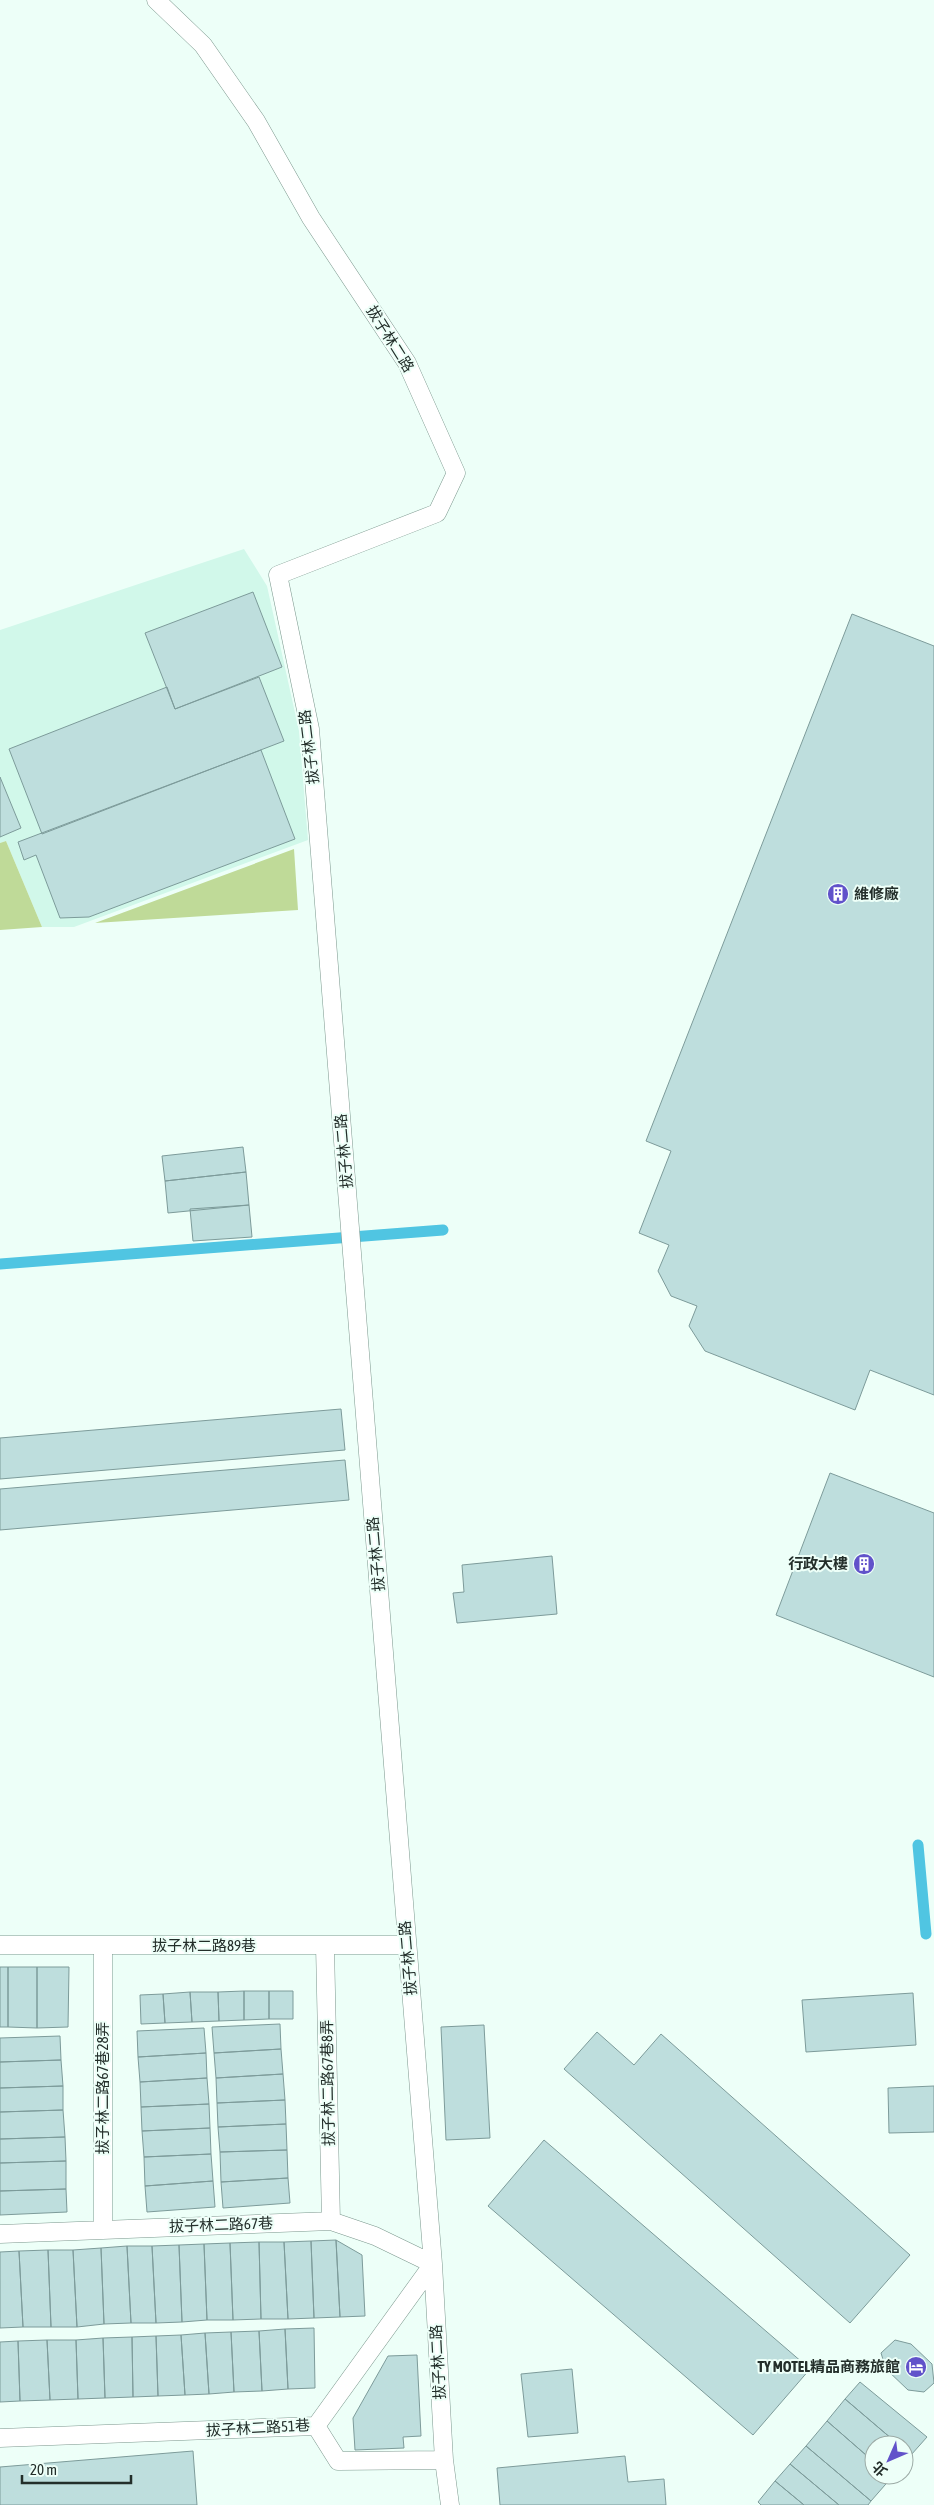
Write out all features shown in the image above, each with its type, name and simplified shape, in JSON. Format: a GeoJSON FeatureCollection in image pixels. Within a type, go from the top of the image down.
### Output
{"type":"FeatureCollection","features":[{"type":"Feature","properties":{"kind":"lane","name":"拔子林二路"},"geometry":{"type":"LineString","coordinates":[[156,0],[203,45],[256,121],[311,218],[407,363],[456,473],[437,513],[278,576],[310,729],[433,2264],[444,2460],[450,2505]]}},
{"type":"Feature","properties":{"kind":"lane","name":"拔子林二路89巷"},"geometry":{"type":"LineString","coordinates":[[0,1945],[407,1945]]}},
{"type":"Feature","properties":{"kind":"lane","name":"拔子林二路67巷28弄"},"geometry":{"type":"LineString","coordinates":[[103,1946],[103,2230]]}},
{"type":"Feature","properties":{"kind":"lane","name":"拔子林二路67巷8弄"},"geometry":{"type":"LineString","coordinates":[[325,1946],[331,2220]]}},
{"type":"Feature","properties":{"kind":"lane","name":"拔子林二路67巷"},"geometry":{"type":"LineString","coordinates":[[0,2234],[331,2220],[375,2236],[433,2264]]}},
{"type":"Feature","properties":{"kind":"lane","name":"拔子林二路51巷"},"geometry":{"type":"LineString","coordinates":[[0,2438],[316,2426],[433,2264]]}},
{"type":"Feature","properties":{"kind":"lane"},"geometry":{"type":"LineString","coordinates":[[316,2426],[338,2461],[444,2460]]}},
{"type":"Feature","properties":{"kind":"shaded area"},"geometry":{"type":"Polygon","coordinates":[[[244,549],[267,586],[299,731],[308,840],[74,927],[42,927],[6,841],[0,843],[0,630],[244,549]]]}},
{"type":"Feature","properties":{"kind":"green space"},"geometry":{"type":"Polygon","coordinates":[[[6,841],[42,927],[0,930],[0,843],[6,841]]]}},
{"type":"Feature","properties":{"kind":"green space"},"geometry":{"type":"Polygon","coordinates":[[[294,849],[298,910],[95,923],[294,849]]]}},
{"type":"Feature","properties":{"kind":"building"},"geometry":{"type":"Polygon","coordinates":[[[253,592],[282,667],[175,709],[145,633],[253,592]]]}},
{"type":"Feature","properties":{"kind":"building","name":"維修廠"},"geometry":{"type":"Polygon","coordinates":[[[852,614],[934,646],[934,1395],[870,1370],[855,1410],[705,1351],[689,1326],[697,1306],[671,1296],[658,1271],[669,1245],[639,1233],[671,1151],[646,1141],[852,614]]]}},
{"type":"Feature","properties":{"kind":"building"},"geometry":{"type":"Polygon","coordinates":[[[259,677],[284,741],[42,834],[9,749],[167,687],[175,709],[259,677]]]}},
{"type":"Feature","properties":{"kind":"building"},"geometry":{"type":"Polygon","coordinates":[[[261,750],[295,839],[89,917],[60,918],[36,855],[24,860],[18,842],[261,750]]]}},
{"type":"Feature","properties":{"kind":"building"},"geometry":{"type":"Polygon","coordinates":[[[0,777],[21,828],[0,837],[0,777]]]}},
{"type":"Feature","properties":{"kind":"building"},"geometry":{"type":"Polygon","coordinates":[[[243,1147],[246,1172],[165,1181],[162,1156],[243,1147]]]}},
{"type":"Feature","properties":{"kind":"building"},"geometry":{"type":"Polygon","coordinates":[[[246,1172],[249,1205],[168,1213],[165,1181],[246,1172]]]}},
{"type":"Feature","properties":{"kind":"building"},"geometry":{"type":"Polygon","coordinates":[[[249,1205],[252,1237],[193,1241],[190,1209],[249,1205]]]}},
{"type":"Feature","properties":{"kind":"building"},"geometry":{"type":"Polygon","coordinates":[[[341,1409],[345,1450],[0,1479],[0,1438],[341,1409]]]}},
{"type":"Feature","properties":{"kind":"building"},"geometry":{"type":"Polygon","coordinates":[[[345,1460],[349,1500],[0,1530],[0,1489],[345,1460]]]}},
{"type":"Feature","properties":{"kind":"building","name":"行政大樓"},"geometry":{"type":"Polygon","coordinates":[[[830,1473],[934,1513],[934,1677],[776,1615],[830,1473]]]}},
{"type":"Feature","properties":{"kind":"building"},"geometry":{"type":"Polygon","coordinates":[[[552,1556],[557,1614],[457,1623],[453,1593],[464,1592],[462,1565],[552,1556]]]}},
{"type":"Feature","properties":{"kind":"building"},"geometry":{"type":"Polygon","coordinates":[[[0,1967],[8,1967],[8,2027],[0,2027],[0,1967]]]}},
{"type":"Feature","properties":{"kind":"building"},"geometry":{"type":"Polygon","coordinates":[[[8,1967],[37,1967],[37,2028],[8,2027],[8,1967]]]}},
{"type":"Feature","properties":{"kind":"building"},"geometry":{"type":"Polygon","coordinates":[[[37,1967],[69,1967],[68,2027],[37,2028],[37,1967]]]}},
{"type":"Feature","properties":{"kind":"building"},"geometry":{"type":"Polygon","coordinates":[[[244,1991],[244,2020],[219,2021],[218,1992],[244,1991]]]}},
{"type":"Feature","properties":{"kind":"building"},"geometry":{"type":"Polygon","coordinates":[[[244,1991],[269,1991],[269,2019],[244,2020],[244,1991]]]}},
{"type":"Feature","properties":{"kind":"building"},"geometry":{"type":"Polygon","coordinates":[[[269,1991],[293,1991],[293,2019],[269,2019],[269,1991]]]}},
{"type":"Feature","properties":{"kind":"building"},"geometry":{"type":"Polygon","coordinates":[[[190,1992],[192,2022],[165,2023],[163,1994],[190,1992]]]}},
{"type":"Feature","properties":{"kind":"building"},"geometry":{"type":"Polygon","coordinates":[[[190,1992],[218,1992],[219,2021],[192,2022],[190,1992]]]}},
{"type":"Feature","properties":{"kind":"building"},"geometry":{"type":"Polygon","coordinates":[[[913,1993],[916,2045],[806,2052],[802,2000],[913,1993]]]}},
{"type":"Feature","properties":{"kind":"building"},"geometry":{"type":"Polygon","coordinates":[[[163,1994],[165,2023],[141,2024],[140,1995],[163,1994]]]}},
{"type":"Feature","properties":{"kind":"building"},"geometry":{"type":"Polygon","coordinates":[[[280,2024],[281,2049],[214,2053],[212,2027],[280,2024]]]}},
{"type":"Feature","properties":{"kind":"building"},"geometry":{"type":"Polygon","coordinates":[[[484,2025],[490,2138],[446,2140],[441,2027],[484,2025]]]}},
{"type":"Feature","properties":{"kind":"building"},"geometry":{"type":"Polygon","coordinates":[[[204,2028],[206,2053],[138,2057],[137,2031],[204,2028]]]}},
{"type":"Feature","properties":{"kind":"building"},"geometry":{"type":"Polygon","coordinates":[[[597,2032],[634,2065],[661,2034],[910,2255],[850,2323],[564,2069],[597,2032]]]}},
{"type":"Feature","properties":{"kind":"building"},"geometry":{"type":"Polygon","coordinates":[[[60,2036],[61,2060],[0,2062],[0,2038],[60,2036]]]}},
{"type":"Feature","properties":{"kind":"building"},"geometry":{"type":"Polygon","coordinates":[[[281,2049],[283,2074],[216,2078],[214,2053],[281,2049]]]}},
{"type":"Feature","properties":{"kind":"building"},"geometry":{"type":"Polygon","coordinates":[[[206,2053],[207,2078],[140,2082],[138,2057],[206,2053]]]}},
{"type":"Feature","properties":{"kind":"building"},"geometry":{"type":"Polygon","coordinates":[[[61,2060],[63,2086],[0,2088],[0,2062],[61,2060]]]}},
{"type":"Feature","properties":{"kind":"building"},"geometry":{"type":"Polygon","coordinates":[[[283,2074],[285,2100],[217,2103],[216,2078],[283,2074]]]}},
{"type":"Feature","properties":{"kind":"building"},"geometry":{"type":"Polygon","coordinates":[[[207,2078],[209,2104],[141,2107],[140,2082],[207,2078]]]}},
{"type":"Feature","properties":{"kind":"building"},"geometry":{"type":"Polygon","coordinates":[[[63,2086],[63,2110],[0,2112],[0,2088],[63,2086]]]}},
{"type":"Feature","properties":{"kind":"building"},"geometry":{"type":"Polygon","coordinates":[[[934,2086],[934,2132],[889,2133],[888,2088],[934,2086]]]}},
{"type":"Feature","properties":{"kind":"building"},"geometry":{"type":"Polygon","coordinates":[[[285,2100],[286,2124],[218,2127],[217,2103],[285,2100]]]}},
{"type":"Feature","properties":{"kind":"building"},"geometry":{"type":"Polygon","coordinates":[[[209,2104],[210,2128],[142,2131],[141,2107],[209,2104]]]}},
{"type":"Feature","properties":{"kind":"building"},"geometry":{"type":"Polygon","coordinates":[[[63,2110],[65,2137],[0,2139],[0,2112],[63,2110]]]}},
{"type":"Feature","properties":{"kind":"building"},"geometry":{"type":"Polygon","coordinates":[[[286,2124],[287,2150],[220,2152],[218,2127],[286,2124]]]}},
{"type":"Feature","properties":{"kind":"building"},"geometry":{"type":"Polygon","coordinates":[[[210,2128],[211,2154],[144,2157],[142,2131],[210,2128]]]}},
{"type":"Feature","properties":{"kind":"building"},"geometry":{"type":"Polygon","coordinates":[[[65,2137],[66,2161],[0,2163],[0,2139],[65,2137]]]}},
{"type":"Feature","properties":{"kind":"building"},"geometry":{"type":"Polygon","coordinates":[[[544,2140],[810,2369],[753,2435],[488,2206],[544,2140]]]}},
{"type":"Feature","properties":{"kind":"building"},"geometry":{"type":"Polygon","coordinates":[[[287,2150],[288,2178],[221,2182],[220,2152],[287,2150]]]}},
{"type":"Feature","properties":{"kind":"building"},"geometry":{"type":"Polygon","coordinates":[[[211,2154],[213,2181],[145,2186],[144,2157],[211,2154]]]}},
{"type":"Feature","properties":{"kind":"building"},"geometry":{"type":"Polygon","coordinates":[[[66,2161],[66,2189],[0,2191],[0,2163],[66,2161]]]}},
{"type":"Feature","properties":{"kind":"building"},"geometry":{"type":"Polygon","coordinates":[[[288,2178],[290,2203],[223,2208],[221,2182],[288,2178]]]}},
{"type":"Feature","properties":{"kind":"building"},"geometry":{"type":"Polygon","coordinates":[[[213,2181],[215,2207],[147,2212],[145,2186],[213,2181]]]}},
{"type":"Feature","properties":{"kind":"building"},"geometry":{"type":"Polygon","coordinates":[[[66,2189],[67,2212],[0,2215],[0,2191],[66,2189]]]}},
{"type":"Feature","properties":{"kind":"building"},"geometry":{"type":"Polygon","coordinates":[[[336,2240],[340,2317],[314,2318],[311,2241],[336,2240]]]}},
{"type":"Feature","properties":{"kind":"building"},"geometry":{"type":"Polygon","coordinates":[[[336,2240],[362,2255],[365,2316],[340,2317],[336,2240]]]}},
{"type":"Feature","properties":{"kind":"building"},"geometry":{"type":"Polygon","coordinates":[[[311,2241],[314,2318],[288,2319],[284,2242],[311,2241]]]}},
{"type":"Feature","properties":{"kind":"building"},"geometry":{"type":"Polygon","coordinates":[[[259,2242],[284,2242],[288,2319],[261,2319],[259,2242]]]}},
{"type":"Feature","properties":{"kind":"building"},"geometry":{"type":"Polygon","coordinates":[[[259,2242],[261,2319],[233,2320],[230,2243],[259,2242]]]}},
{"type":"Feature","properties":{"kind":"building"},"geometry":{"type":"Polygon","coordinates":[[[230,2243],[233,2320],[207,2320],[204,2244],[230,2243]]]}},
{"type":"Feature","properties":{"kind":"building"},"geometry":{"type":"Polygon","coordinates":[[[204,2244],[207,2320],[182,2322],[179,2245],[204,2244]]]}},
{"type":"Feature","properties":{"kind":"building"},"geometry":{"type":"Polygon","coordinates":[[[179,2245],[182,2322],[156,2323],[152,2246],[179,2245]]]}},
{"type":"Feature","properties":{"kind":"building"},"geometry":{"type":"Polygon","coordinates":[[[127,2246],[131,2323],[104,2324],[101,2248],[127,2246]]]}},
{"type":"Feature","properties":{"kind":"building"},"geometry":{"type":"Polygon","coordinates":[[[127,2246],[152,2246],[156,2323],[131,2323],[127,2246]]]}},
{"type":"Feature","properties":{"kind":"building"},"geometry":{"type":"Polygon","coordinates":[[[101,2248],[104,2324],[77,2327],[73,2250],[101,2248]]]}},
{"type":"Feature","properties":{"kind":"building"},"geometry":{"type":"Polygon","coordinates":[[[48,2250],[73,2250],[77,2327],[51,2327],[48,2250]]]}},
{"type":"Feature","properties":{"kind":"building"},"geometry":{"type":"Polygon","coordinates":[[[48,2250],[51,2327],[23,2327],[19,2251],[48,2250]]]}},
{"type":"Feature","properties":{"kind":"building"},"geometry":{"type":"Polygon","coordinates":[[[19,2251],[23,2327],[0,2328],[0,2252],[19,2251]]]}},
{"type":"Feature","properties":{"kind":"building"},"geometry":{"type":"Polygon","coordinates":[[[314,2328],[315,2388],[288,2389],[285,2329],[314,2328]]]}},
{"type":"Feature","properties":{"kind":"building"},"geometry":{"type":"Polygon","coordinates":[[[285,2329],[288,2389],[262,2391],[259,2331],[285,2329]]]}},
{"type":"Feature","properties":{"kind":"building"},"geometry":{"type":"Polygon","coordinates":[[[259,2331],[262,2391],[234,2392],[231,2332],[259,2331]]]}},
{"type":"Feature","properties":{"kind":"building"},"geometry":{"type":"Polygon","coordinates":[[[231,2332],[234,2392],[209,2394],[205,2333],[231,2332]]]}},
{"type":"Feature","properties":{"kind":"building"},"geometry":{"type":"Polygon","coordinates":[[[205,2333],[209,2394],[185,2395],[181,2335],[205,2333]]]}},
{"type":"Feature","properties":{"kind":"building"},"geometry":{"type":"Polygon","coordinates":[[[181,2335],[185,2395],[158,2396],[156,2336],[181,2335]]]}},
{"type":"Feature","properties":{"kind":"building"},"geometry":{"type":"Polygon","coordinates":[[[156,2336],[158,2396],[133,2397],[132,2337],[156,2336]]]}},
{"type":"Feature","properties":{"kind":"building"},"geometry":{"type":"Polygon","coordinates":[[[132,2337],[133,2397],[105,2398],[103,2338],[132,2337]]]}},
{"type":"Feature","properties":{"kind":"building"},"geometry":{"type":"Polygon","coordinates":[[[103,2338],[105,2398],[78,2399],[76,2340],[103,2338]]]}},
{"type":"Feature","properties":{"kind":"building"},"geometry":{"type":"Polygon","coordinates":[[[47,2340],[76,2340],[78,2399],[50,2400],[47,2340]]]}},
{"type":"Feature","properties":{"kind":"building"},"geometry":{"type":"Polygon","coordinates":[[[47,2340],[50,2400],[20,2401],[18,2341],[47,2340]]]}},
{"type":"Feature","properties":{"kind":"building"},"geometry":{"type":"Polygon","coordinates":[[[895,2340],[911,2344],[932,2364],[934,2383],[924,2392],[908,2390],[886,2369],[881,2353],[895,2340]]]}},
{"type":"Feature","properties":{"kind":"building"},"geometry":{"type":"Polygon","coordinates":[[[18,2341],[20,2401],[0,2402],[0,2342],[18,2341]]]}},
{"type":"Feature","properties":{"kind":"building"},"geometry":{"type":"Polygon","coordinates":[[[417,2355],[421,2436],[403,2437],[404,2448],[355,2450],[353,2418],[388,2356],[417,2355]]]}},
{"type":"Feature","properties":{"kind":"building"},"geometry":{"type":"Polygon","coordinates":[[[572,2369],[578,2433],[528,2437],[521,2374],[572,2369]]]}},
{"type":"Feature","properties":{"kind":"building"},"geometry":{"type":"Polygon","coordinates":[[[860,2382],[927,2437],[914,2452],[914,2435],[887,2435],[845,2399],[860,2382]]]}},
{"type":"Feature","properties":{"kind":"building"},"geometry":{"type":"Polygon","coordinates":[[[845,2399],[887,2435],[864,2435],[864,2453],[827,2421],[845,2399]]]}},
{"type":"Feature","properties":{"kind":"building"},"geometry":{"type":"Polygon","coordinates":[[[827,2421],[864,2453],[864,2485],[885,2485],[871,2501],[806,2446],[827,2421]]]}},
{"type":"Feature","properties":{"kind":"building"},"geometry":{"type":"Polygon","coordinates":[[[806,2446],[871,2501],[868,2505],[839,2505],[790,2464],[806,2446]]]}},
{"type":"Feature","properties":{"kind":"building"},"geometry":{"type":"Polygon","coordinates":[[[193,2451],[197,2505],[0,2505],[0,2467],[193,2451]]]}},
{"type":"Feature","properties":{"kind":"building"},"geometry":{"type":"Polygon","coordinates":[[[625,2456],[628,2482],[664,2479],[666,2505],[500,2505],[497,2468],[625,2456]]]}},
{"type":"Feature","properties":{"kind":"building"},"geometry":{"type":"Polygon","coordinates":[[[790,2464],[839,2505],[804,2505],[775,2481],[790,2464]]]}},
{"type":"Feature","properties":{"kind":"building"},"geometry":{"type":"Polygon","coordinates":[[[775,2481],[804,2505],[761,2505],[758,2502],[775,2481]]]}},
{"type":"Feature","properties":{"kind":"waterway"},"geometry":{"type":"LineString","coordinates":[[0,1264],[443,1230]]}},
{"type":"Feature","properties":{"kind":"waterway"},"geometry":{"type":"LineString","coordinates":[[918,1845],[926,1934]]}},
{"type":"Feature","properties":{"kind":"place","name":"維修廠"},"geometry":{"type":"Point","coordinates":[838,894]}},
{"type":"Feature","properties":{"kind":"place","name":"行政大樓"},"geometry":{"type":"Point","coordinates":[864,1564]}},
{"type":"Feature","properties":{"kind":"place","name":"TY MOTEL精品商務旅館"},"geometry":{"type":"Point","coordinates":[916,2367]}}]}
